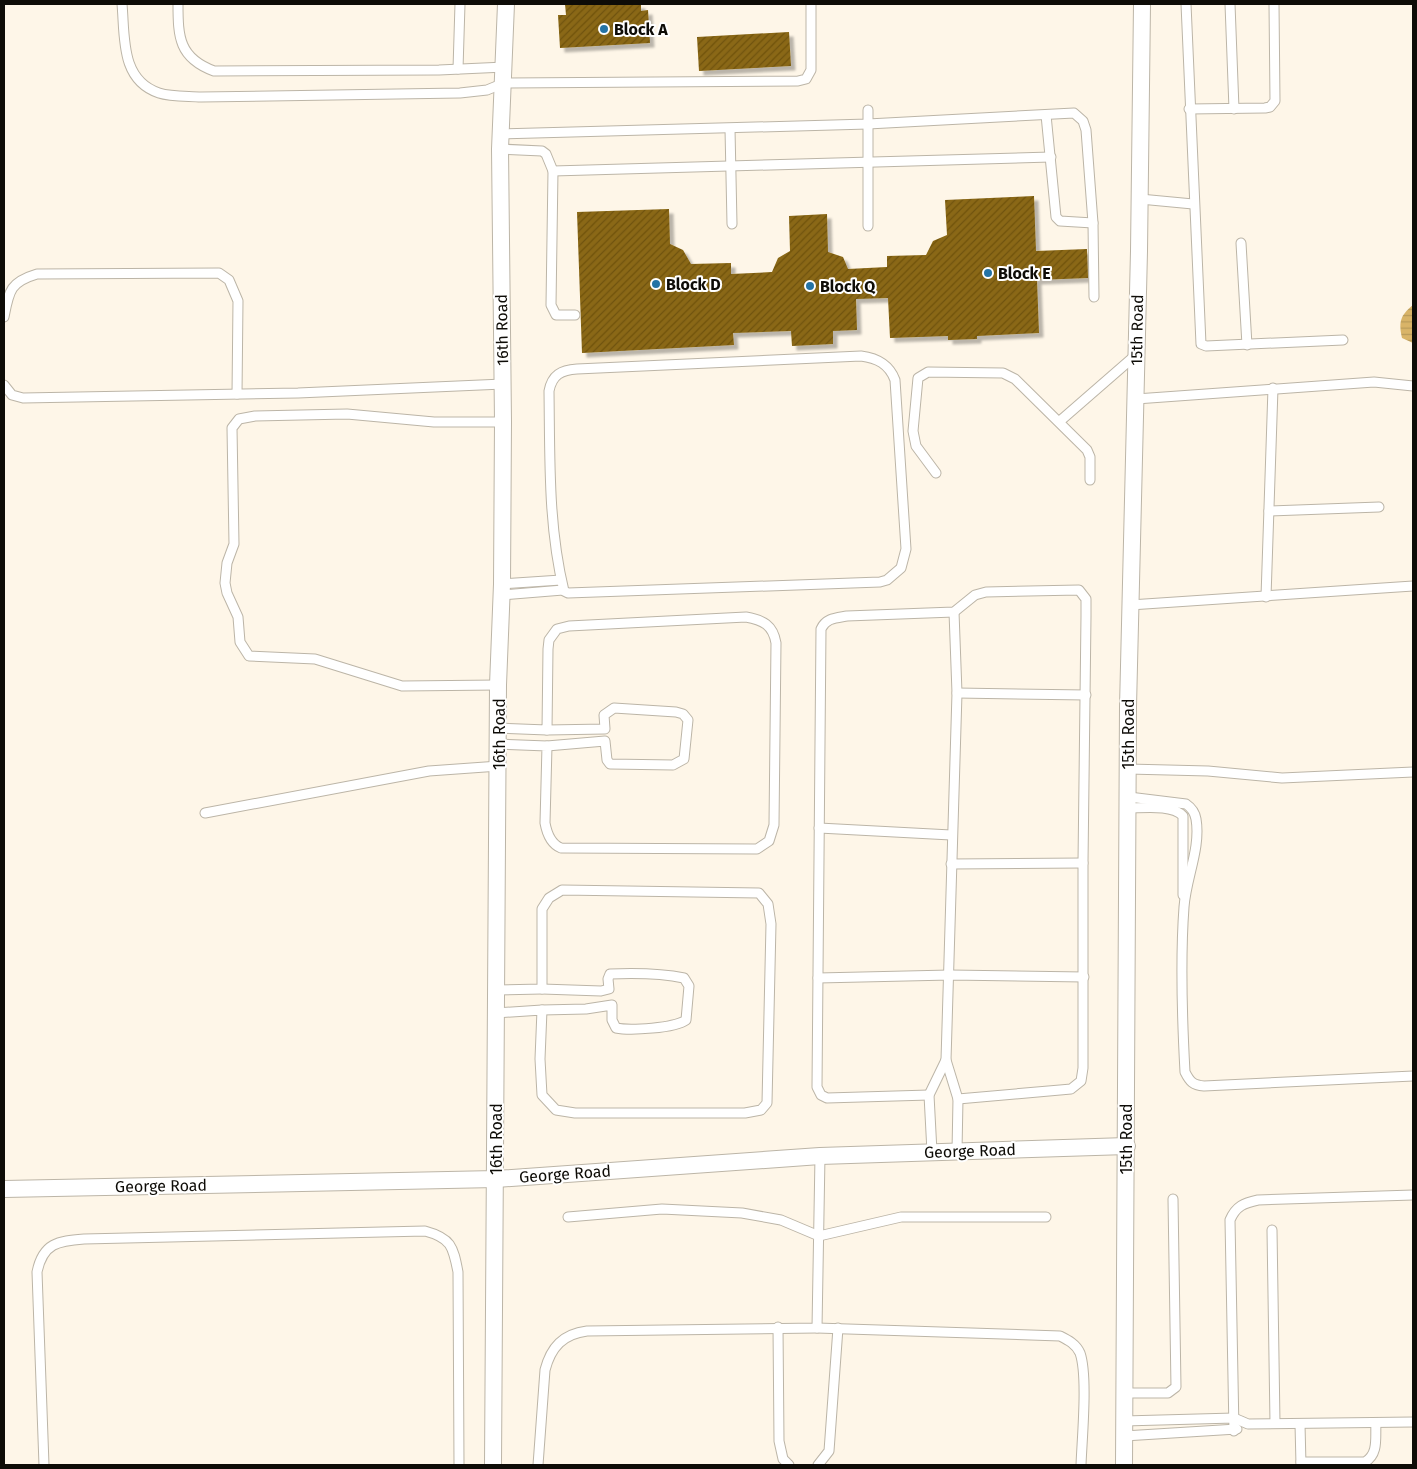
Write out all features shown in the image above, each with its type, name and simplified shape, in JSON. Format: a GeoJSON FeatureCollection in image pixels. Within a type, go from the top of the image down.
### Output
{"type":"FeatureCollection","features":[{"type":"Feature","properties":{"kind":"street","name":"16th Road"},"geometry":{"type":"LineString","coordinates":[[493,1465],[499,766],[498,686],[502,590],[503,422],[500,141],[505,67],[506,4]]}},
{"type":"Feature","properties":{"kind":"street","name":"15th Road"},"geometry":{"type":"LineString","coordinates":[[1124,1465],[1130,606],[1137,353],[1142,4]]}},
{"type":"Feature","properties":{"kind":"street","name":"George Road"},"geometry":{"type":"LineString","coordinates":[[4,1189],[496,1179],[820,1156],[1126,1146]]}},
{"type":"Feature","properties":{"kind":"lane"},"geometry":{"type":"LineString","coordinates":[[122,4],[127,62],[135,77],[159,93],[201,97],[460,93],[487,90],[504,84],[801,80],[810,74],[811,70],[811,4]]}},
{"type":"Feature","properties":{"kind":"lane"},"geometry":{"type":"LineString","coordinates":[[178,4],[178,34],[184,49],[201,66],[214,72],[505,67]]}},
{"type":"Feature","properties":{"kind":"lane"},"geometry":{"type":"LineString","coordinates":[[458,69],[460,4]]}},
{"type":"Feature","properties":{"kind":"lane"},"geometry":{"type":"LineString","coordinates":[[1186,4],[1193,204],[1201,344],[1206,346],[1247,345],[1343,340]]}},
{"type":"Feature","properties":{"kind":"lane"},"geometry":{"type":"LineString","coordinates":[[1230,4],[1234,108]]}},
{"type":"Feature","properties":{"kind":"lane"},"geometry":{"type":"LineString","coordinates":[[1189,109],[1265,108],[1270,107],[1276,101],[1274,4]]}},
{"type":"Feature","properties":{"kind":"lane"},"geometry":{"type":"LineString","coordinates":[[868,110],[868,226]]}},
{"type":"Feature","properties":{"kind":"lane"},"geometry":{"type":"LineString","coordinates":[[500,141],[1074,113],[1084,124],[1092,223],[1094,297]]}},
{"type":"Feature","properties":{"kind":"lane"},"geometry":{"type":"LineString","coordinates":[[1046,115],[1051,156],[1053,206],[1056,217],[1060,221],[1092,223]]}},
{"type":"Feature","properties":{"kind":"lane"},"geometry":{"type":"LineString","coordinates":[[730,129],[732,224]]}},
{"type":"Feature","properties":{"kind":"lane"},"geometry":{"type":"LineString","coordinates":[[500,141],[544,152],[553,171],[551,305],[556,315],[574,314]]}},
{"type":"Feature","properties":{"kind":"lane"},"geometry":{"type":"LineString","coordinates":[[553,171],[1051,156]]}},
{"type":"Feature","properties":{"kind":"lane"},"geometry":{"type":"LineString","coordinates":[[1140,199],[1193,204]]}},
{"type":"Feature","properties":{"kind":"lane"},"geometry":{"type":"LineString","coordinates":[[1241,243],[1247,345]]}},
{"type":"Feature","properties":{"kind":"lane"},"geometry":{"type":"LineString","coordinates":[[4,317],[12,288],[17,282],[37,274],[218,273],[228,280],[238,301],[237,394]]}},
{"type":"Feature","properties":{"kind":"lane"},"geometry":{"type":"LineString","coordinates":[[1060,421],[1137,353]]}},
{"type":"Feature","properties":{"kind":"lane"},"geometry":{"type":"LineString","coordinates":[[502,590],[564,590],[568,593],[880,582],[887,580],[901,568],[906,549],[895,380],[892,372],[874,358],[861,356],[564,370],[553,379],[549,391],[551,491],[561,580],[564,590]]}},
{"type":"Feature","properties":{"kind":"lane"},"geometry":{"type":"LineString","coordinates":[[936,474],[916,446],[913,430],[918,378],[928,372],[1003,373],[1015,379],[1060,421],[1087,450],[1090,457],[1090,480]]}},
{"type":"Feature","properties":{"kind":"lane"},"geometry":{"type":"LineString","coordinates":[[1136,399],[1374,382],[1413,386]]}},
{"type":"Feature","properties":{"kind":"lane"},"geometry":{"type":"LineString","coordinates":[[4,385],[12,395],[23,398],[237,394],[502,384]]}},
{"type":"Feature","properties":{"kind":"lane"},"geometry":{"type":"LineString","coordinates":[[1266,597],[1273,388]]}},
{"type":"Feature","properties":{"kind":"lane"},"geometry":{"type":"LineString","coordinates":[[498,686],[402,686],[315,658],[249,656],[240,642],[238,616],[227,593],[225,584],[227,563],[234,544],[232,428],[239,419],[255,416],[347,414],[434,422],[503,422]]}},
{"type":"Feature","properties":{"kind":"lane"},"geometry":{"type":"LineString","coordinates":[[1269,511],[1379,507]]}},
{"type":"Feature","properties":{"kind":"lane"},"geometry":{"type":"LineString","coordinates":[[502,590],[561,580]]}},
{"type":"Feature","properties":{"kind":"lane"},"geometry":{"type":"LineString","coordinates":[[1130,606],[1413,586]]}},
{"type":"Feature","properties":{"kind":"lane"},"geometry":{"type":"LineString","coordinates":[[929,1095],[839,1099],[827,1098],[822,1095],[817,1087],[820,637],[824,623],[831,619],[847,616],[954,612],[974,595],[986,592],[1080,590],[1086,599],[1083,863],[1084,977],[1083,1068],[1081,1081],[1077,1086],[1060,1090],[958,1099]]}},
{"type":"Feature","properties":{"kind":"lane"},"geometry":{"type":"LineString","coordinates":[[954,612],[956,693],[950,975],[946,1060],[958,1099],[957,1152]]}},
{"type":"Feature","properties":{"kind":"lane"},"geometry":{"type":"LineString","coordinates":[[547,730],[548,649],[549,640],[557,629],[569,626],[746,617],[763,621],[774,634],[776,643],[774,825],[772,836],[764,846],[757,850],[573,849],[556,846],[549,836],[545,823],[547,746]]}},
{"type":"Feature","properties":{"kind":"lane"},"geometry":{"type":"LineString","coordinates":[[956,693],[1086,695]]}},
{"type":"Feature","properties":{"kind":"lane"},"geometry":{"type":"LineString","coordinates":[[614,708],[683,714],[688,720],[684,759],[677,764],[610,764],[607,760],[604,729],[604,714],[614,708]]}},
{"type":"Feature","properties":{"kind":"lane"},"geometry":{"type":"LineString","coordinates":[[498,736],[547,730],[604,729]]}},
{"type":"Feature","properties":{"kind":"lane"},"geometry":{"type":"LineString","coordinates":[[498,736],[547,746],[606,742]]}},
{"type":"Feature","properties":{"kind":"lane"},"geometry":{"type":"LineString","coordinates":[[205,813],[429,771],[499,766]]}},
{"type":"Feature","properties":{"kind":"lane"},"geometry":{"type":"LineString","coordinates":[[1128,770],[1208,771],[1282,778],[1413,772]]}},
{"type":"Feature","properties":{"kind":"lane"},"geometry":{"type":"LineString","coordinates":[[1128,803],[1175,801],[1186,804],[1193,810],[1196,820],[1197,842],[1184,905]]}},
{"type":"Feature","properties":{"kind":"lane"},"geometry":{"type":"LineString","coordinates":[[1128,803],[1176,811],[1183,816],[1182,887],[1184,905],[1182,991],[1184,1050],[1185,1072],[1194,1085],[1413,1076]]}},
{"type":"Feature","properties":{"kind":"lane"},"geometry":{"type":"LineString","coordinates":[[819,828],[952,835]]}},
{"type":"Feature","properties":{"kind":"lane"},"geometry":{"type":"LineString","coordinates":[[951,864],[1083,863]]}},
{"type":"Feature","properties":{"kind":"lane"},"geometry":{"type":"LineString","coordinates":[[542,990],[542,909],[549,898],[558,892],[576,890],[759,893],[768,904],[771,924],[767,1103],[761,1110],[745,1113],[575,1113],[556,1110],[542,1096],[540,1060],[542,1010]]}},
{"type":"Feature","properties":{"kind":"lane"},"geometry":{"type":"LineString","coordinates":[[622,974],[684,978],[689,986],[686,1020],[682,1023],[630,1029],[616,1028],[612,1020],[610,989],[608,976],[622,974]]}},
{"type":"Feature","properties":{"kind":"lane"},"geometry":{"type":"LineString","coordinates":[[818,978],[950,975],[1084,977]]}},
{"type":"Feature","properties":{"kind":"lane"},"geometry":{"type":"LineString","coordinates":[[496,990],[591,992],[610,989]]}},
{"type":"Feature","properties":{"kind":"lane"},"geometry":{"type":"LineString","coordinates":[[496,1013],[586,1009],[612,1005]]}},
{"type":"Feature","properties":{"kind":"lane"},"geometry":{"type":"LineString","coordinates":[[932,1152],[929,1095],[946,1060]]}},
{"type":"Feature","properties":{"kind":"lane"},"geometry":{"type":"LineString","coordinates":[[817,1328],[820,1156]]}},
{"type":"Feature","properties":{"kind":"lane"},"geometry":{"type":"LineString","coordinates":[[1234,1431],[1230,1220],[1235,1210],[1245,1203],[1258,1200],[1413,1195]]}},
{"type":"Feature","properties":{"kind":"lane"},"geometry":{"type":"LineString","coordinates":[[1124,1393],[1168,1393],[1176,1387],[1173,1199]]}},
{"type":"Feature","properties":{"kind":"lane"},"geometry":{"type":"LineString","coordinates":[[568,1217],[662,1209],[742,1213],[781,1220],[819,1236],[901,1217],[1046,1216]]}},
{"type":"Feature","properties":{"kind":"lane"},"geometry":{"type":"LineString","coordinates":[[1272,1230],[1275,1424]]}},
{"type":"Feature","properties":{"kind":"lane"},"geometry":{"type":"LineString","coordinates":[[44,1465],[37,1272],[40,1259],[54,1244],[84,1239],[425,1231],[446,1239],[452,1247],[458,1272],[459,1465]]}},
{"type":"Feature","properties":{"kind":"lane"},"geometry":{"type":"LineString","coordinates":[[778,1327],[779,1441],[783,1459],[788,1465]]}},
{"type":"Feature","properties":{"kind":"lane"},"geometry":{"type":"LineString","coordinates":[[538,1465],[546,1363],[553,1348],[573,1333],[778,1327],[1060,1336],[1072,1342],[1079,1351],[1084,1370],[1081,1465]]}},
{"type":"Feature","properties":{"kind":"lane"},"geometry":{"type":"LineString","coordinates":[[818,1465],[829,1451],[838,1328]]}},
{"type":"Feature","properties":{"kind":"lane"},"geometry":{"type":"LineString","coordinates":[[1124,1428],[1234,1418],[1248,1424],[1413,1422]]}},
{"type":"Feature","properties":{"kind":"lane"},"geometry":{"type":"LineString","coordinates":[[1300,1424],[1301,1463],[1365,1462],[1375,1452],[1376,1422]]}},
{"type":"Feature","properties":{"kind":"lane"},"geometry":{"type":"LineString","coordinates":[[1124,1428],[1234,1431],[1248,1424]]}},
{"type":"Feature","properties":{"kind":"shaded area"},"geometry":{"type":"Polygon","coordinates":[[[1413,305],[1413,343],[1402,338],[1400,327],[1403,315],[1413,305]]]}},
{"type":"Feature","properties":{"kind":"building","name":"Block A"},"geometry":{"type":"Polygon","coordinates":[[[565,4],[641,4],[641,11],[648,10],[650,43],[560,48],[558,15],[566,15],[565,4]]]}},
{"type":"Feature","properties":{"kind":"building"},"geometry":{"type":"Polygon","coordinates":[[[789,32],[791,66],[699,71],[697,37],[789,32]]]}},
{"type":"Feature","properties":{"kind":"building"},"geometry":{"type":"Polygon","coordinates":[[[1034,196],[1036,251],[1087,249],[1088,278],[1037,280],[1039,333],[977,336],[977,339],[948,340],[948,336],[890,338],[888,298],[856,299],[857,330],[833,331],[833,344],[792,346],[791,331],[733,333],[734,345],[582,353],[577,212],[669,209],[670,244],[683,250],[691,264],[731,263],[731,274],[772,272],[778,258],[790,251],[789,216],[827,214],[828,252],[843,257],[848,269],[887,267],[887,256],[926,255],[933,241],[947,235],[945,200],[1034,196]]]}},
{"type":"Feature","properties":{"kind":"place","name":"Block A"},"geometry":{"type":"Point","coordinates":[604,29]}},
{"type":"Feature","properties":{"kind":"place","name":"Block E"},"geometry":{"type":"Point","coordinates":[988,273]}},
{"type":"Feature","properties":{"kind":"place","name":"Block D"},"geometry":{"type":"Point","coordinates":[656,284]}},
{"type":"Feature","properties":{"kind":"place","name":"Block Q"},"geometry":{"type":"Point","coordinates":[810,286]}}]}
